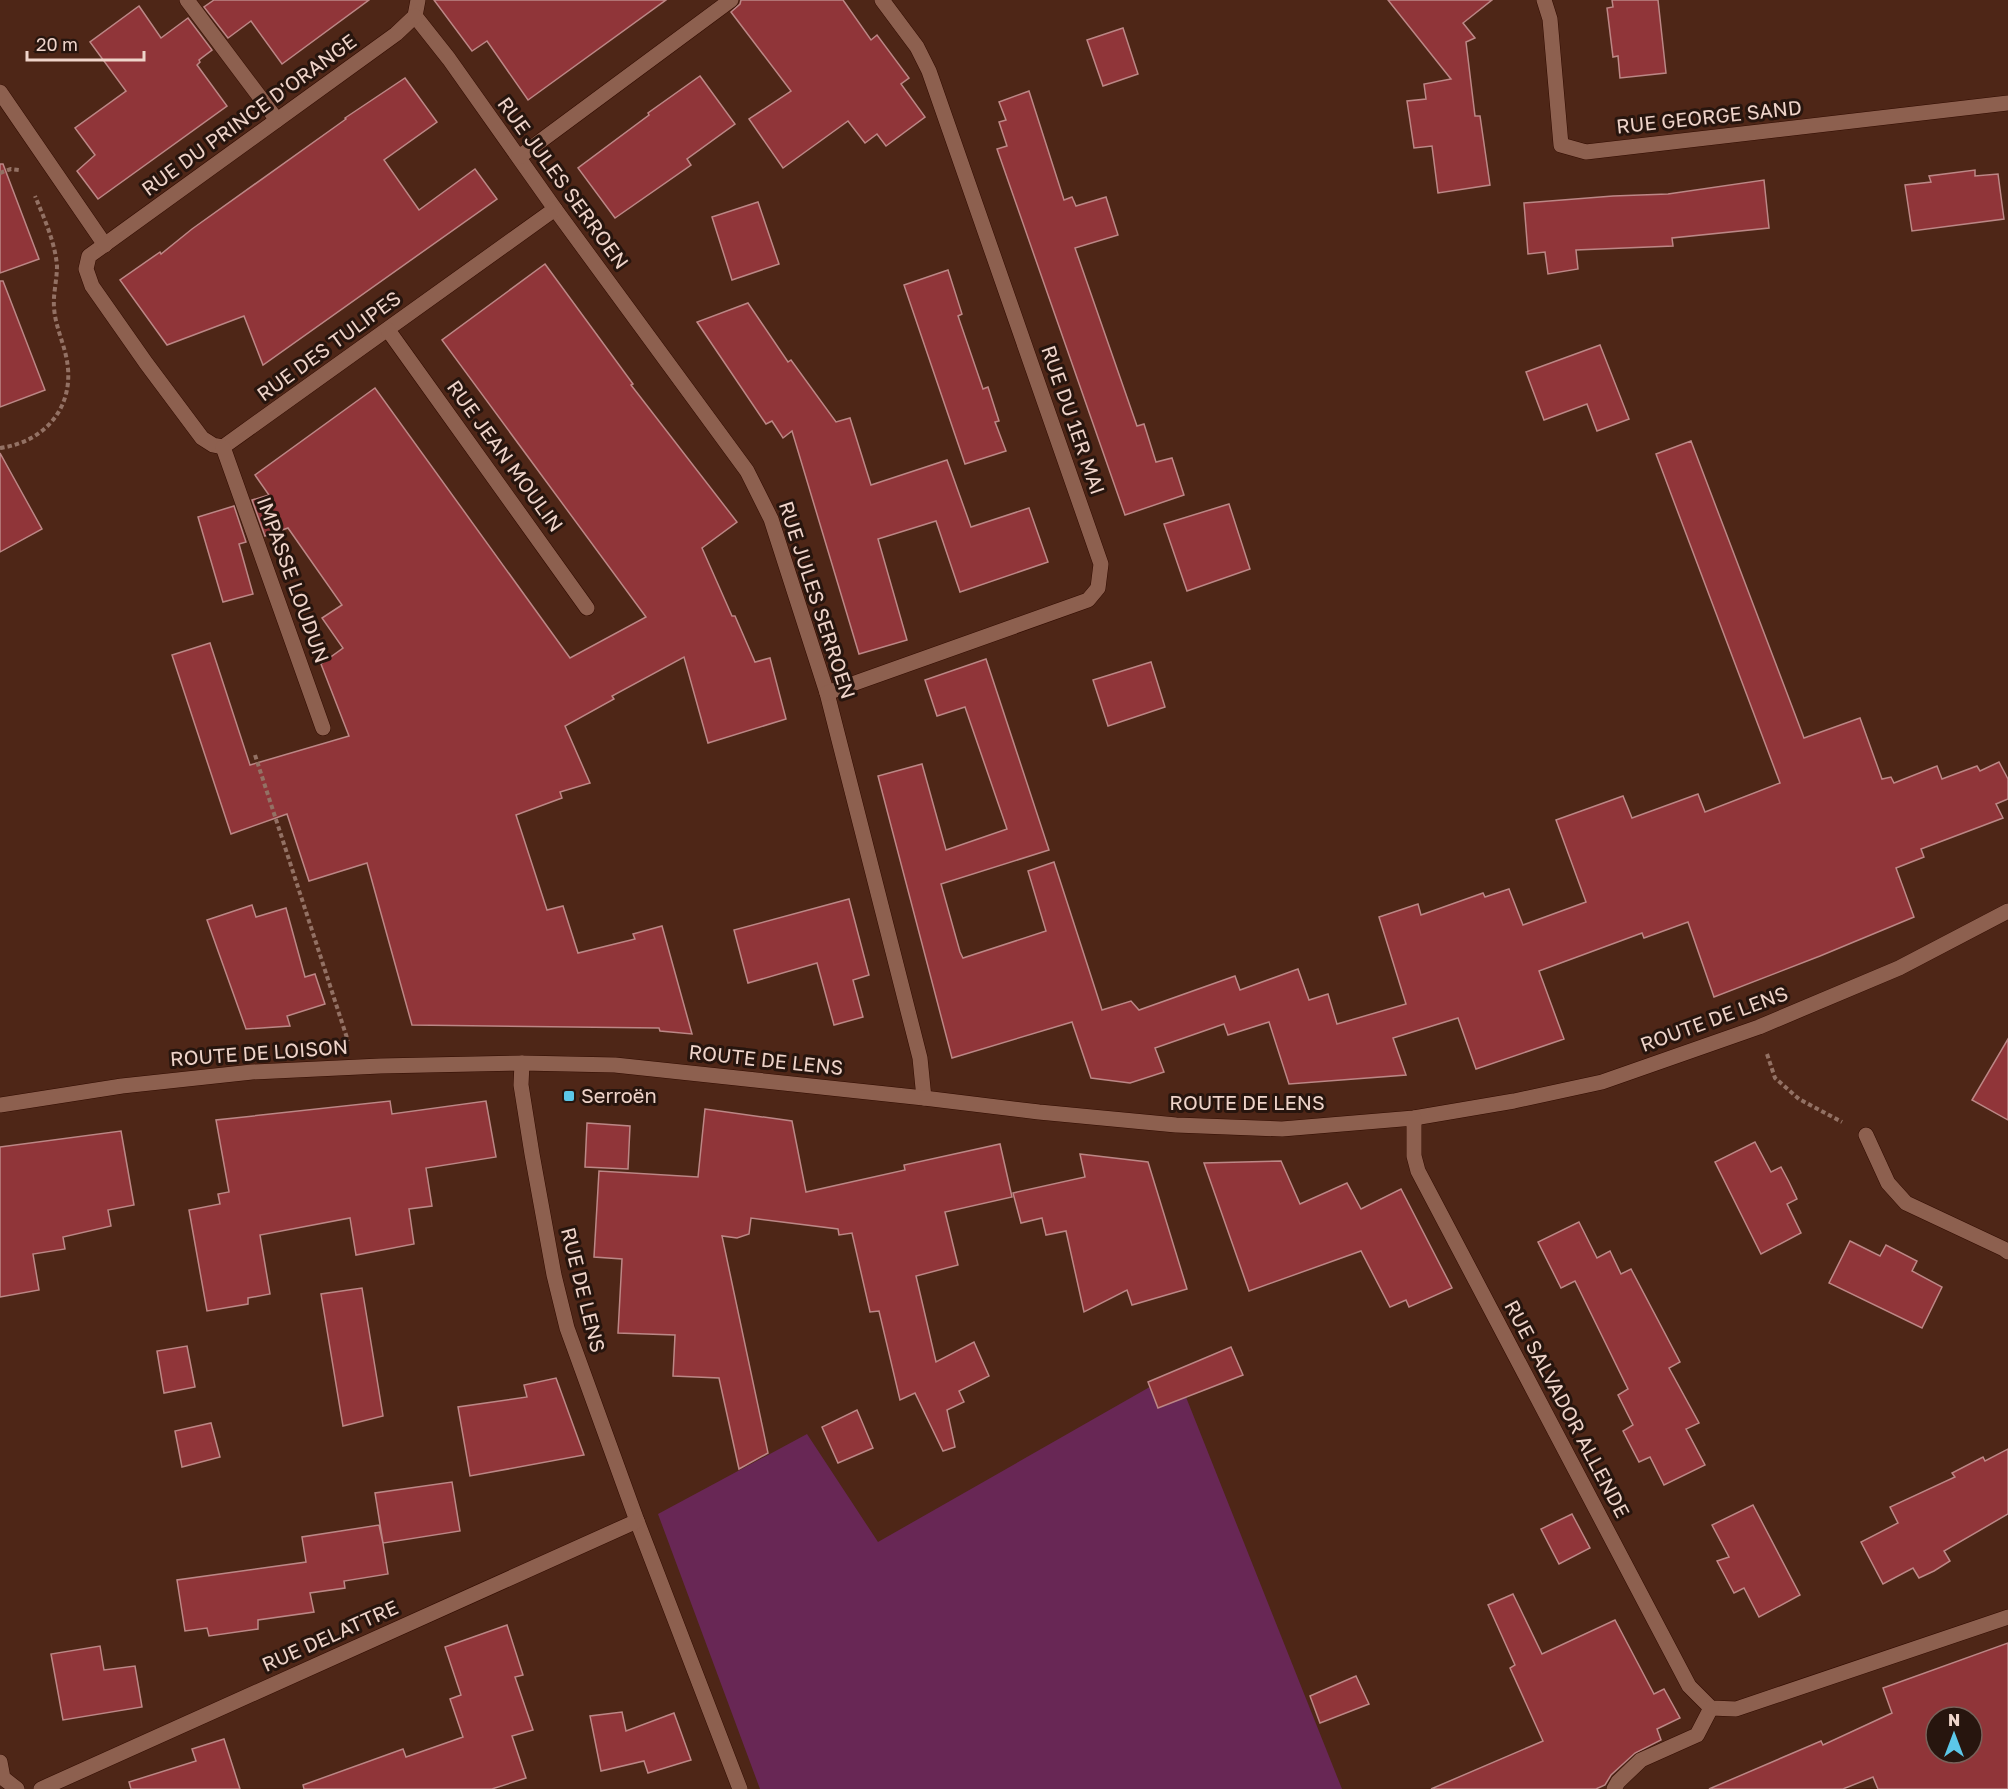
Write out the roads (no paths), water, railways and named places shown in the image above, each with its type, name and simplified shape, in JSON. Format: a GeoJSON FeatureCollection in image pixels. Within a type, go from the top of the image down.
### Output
{"type":"FeatureCollection","features":[{"type":"Feature","properties":{"kind":"street"},"geometry":{"type":"LineString","coordinates":[[187,0],[277,120]]}},
{"type":"Feature","properties":{"kind":"street"},"geometry":{"type":"LineString","coordinates":[[415,16],[418,0]]}},
{"type":"Feature","properties":{"kind":"street"},"geometry":{"type":"LineString","coordinates":[[519,157],[731,0]]}},
{"type":"Feature","properties":{"kind":"street","name":"RUE DU 1ER MAI"},"geometry":{"type":"LineString","coordinates":[[827,693],[1088,600],[1098,588],[1101,564],[929,71],[917,47],[882,0]]}},
{"type":"Feature","properties":{"kind":"street","name":"RUE GEORGE SAND"},"geometry":{"type":"LineString","coordinates":[[1544,0],[1550,19],[1562,145],[1586,152],[2008,103]]}},
{"type":"Feature","properties":{"kind":"street","name":"RUE DU PRINCE D'ORANGE"},"geometry":{"type":"LineString","coordinates":[[223,447],[213,445],[202,438],[146,363],[92,286],[86,269],[89,256],[396,34],[415,16]]}},
{"type":"Feature","properties":{"kind":"street","name":"RUE JULES SERROEN"},"geometry":{"type":"LineString","coordinates":[[415,16],[449,59],[555,209],[747,471],[771,519],[827,693],[920,1058],[924,1098]]}},
{"type":"Feature","properties":{"kind":"street"},"geometry":{"type":"LineString","coordinates":[[0,92],[105,245]]}},
{"type":"Feature","properties":{"kind":"street","name":"RUE DES TULIPES"},"geometry":{"type":"LineString","coordinates":[[223,447],[555,209]]}},
{"type":"Feature","properties":{"kind":"street","name":"RUE JEAN MOULIN"},"geometry":{"type":"LineString","coordinates":[[388,330],[588,608]]}},
{"type":"Feature","properties":{"kind":"street","name":"IMPASSE LOUDUN"},"geometry":{"type":"LineString","coordinates":[[223,447],[323,728]]}},
{"type":"Feature","properties":{"kind":"street","name":"ROUTE DE LENS"},"geometry":{"type":"LineString","coordinates":[[522,1063],[615,1065],[1176,1125],[1282,1129],[1414,1118],[1514,1101],[1602,1082],[1759,1027],[1899,968],[2008,911]]}},
{"type":"Feature","properties":{"kind":"street","name":"ROUTE DE LOISON"},"geometry":{"type":"LineString","coordinates":[[0,1105],[189,1078],[356,1067],[522,1063]]}},
{"type":"Feature","properties":{"kind":"street","name":"RUE DE LENS"},"geometry":{"type":"LineString","coordinates":[[522,1063],[521,1085],[532,1154],[554,1275],[567,1328],[648,1552],[740,1789]]}},
{"type":"Feature","properties":{"kind":"street","name":"RUE SALVADOR ALLENDE"},"geometry":{"type":"LineString","coordinates":[[1414,1118],[1414,1156],[1418,1171],[1689,1686],[1711,1708]]}},
{"type":"Feature","properties":{"kind":"street"},"geometry":{"type":"LineString","coordinates":[[1866,1135],[1888,1183],[1906,1203],[2008,1252]]}},
{"type":"Feature","properties":{"kind":"street","name":"RUE DELATTRE"},"geometry":{"type":"LineString","coordinates":[[41,1789],[637,1521]]}},
{"type":"Feature","properties":{"kind":"street"},"geometry":{"type":"LineString","coordinates":[[1614,1789],[1618,1782],[1641,1760],[1696,1735],[1711,1708],[1736,1709],[2008,1617]]}},
{"type":"Feature","properties":{"kind":"street"},"geometry":{"type":"LineString","coordinates":[[0,1762],[3,1778],[17,1789]]}},
{"type":"Feature","properties":{"kind":"place","name":"Serroën"},"geometry":{"type":"Point","coordinates":[569,1096]}}]}
